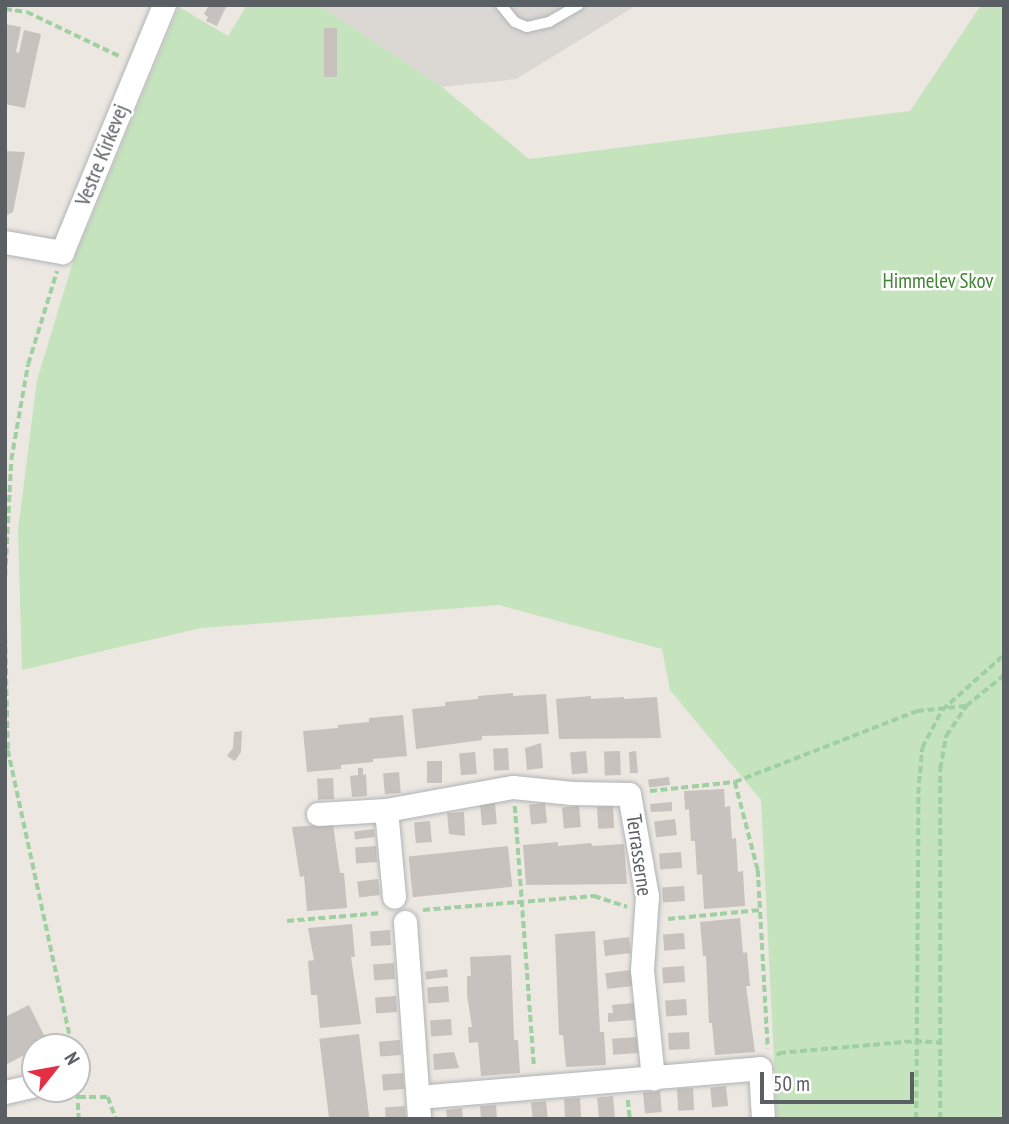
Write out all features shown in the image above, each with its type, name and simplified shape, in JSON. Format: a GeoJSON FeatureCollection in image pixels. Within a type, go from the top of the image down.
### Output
{"type":"FeatureCollection","features":[{"type":"Feature","properties":{"kind":"street","name":"Vestre Kirkevej"},"geometry":{"type":"LineString","coordinates":[[62,252],[164,5]]}},
{"type":"Feature","properties":{"kind":"street"},"geometry":{"type":"LineString","coordinates":[[5,242],[62,252]]}},
{"type":"Feature","properties":{"kind":"street","name":"Terrasserne"},"geometry":{"type":"LineString","coordinates":[[318,814],[386,810],[513,787],[572,793],[629,794],[647,896],[642,970],[653,1078]]}},
{"type":"Feature","properties":{"kind":"street"},"geometry":{"type":"LineString","coordinates":[[386,810],[401,911],[419,1108],[535,1087],[765,1067],[763,1119]]}},
{"type":"Feature","properties":{"kind":"lane"},"geometry":{"type":"LineString","coordinates":[[501,5],[515,22],[527,27],[549,22],[578,5]]}},
{"type":"Feature","properties":{"kind":"path"},"geometry":{"type":"LineString","coordinates":[[5,9],[27,12],[138,66]]}},
{"type":"Feature","properties":{"kind":"path"},"geometry":{"type":"LineString","coordinates":[[5,576],[11,460],[28,364],[62,252]]}},
{"type":"Feature","properties":{"kind":"path"},"geometry":{"type":"LineString","coordinates":[[5,616],[7,750],[69,1033]]}},
{"type":"Feature","properties":{"kind":"path"},"geometry":{"type":"LineString","coordinates":[[916,1119],[918,794],[922,748],[942,710],[1004,654]]}},
{"type":"Feature","properties":{"kind":"path"},"geometry":{"type":"LineString","coordinates":[[940,1119],[940,769],[946,736],[966,706],[1004,675]]}},
{"type":"Feature","properties":{"kind":"path"},"geometry":{"type":"LineString","coordinates":[[629,794],[735,782],[917,711],[966,706]]}},
{"type":"Feature","properties":{"kind":"path"},"geometry":{"type":"LineString","coordinates":[[735,782],[758,870],[765,1067]]}},
{"type":"Feature","properties":{"kind":"path"},"geometry":{"type":"LineString","coordinates":[[513,787],[535,1087]]}},
{"type":"Feature","properties":{"kind":"path"},"geometry":{"type":"LineString","coordinates":[[287,921],[594,896],[664,919],[760,910]]}},
{"type":"Feature","properties":{"kind":"path"},"geometry":{"type":"LineString","coordinates":[[765,1067],[779,1053],[915,1041],[941,1043]]}},
{"type":"Feature","properties":{"kind":"path"},"geometry":{"type":"LineString","coordinates":[[91,1097],[108,1097],[116,1119]]}},
{"type":"Feature","properties":{"kind":"shaded area"},"geometry":{"type":"Polygon","coordinates":[[[319,5],[637,5],[516,79],[442,87],[319,5]]]}},
{"type":"Feature","properties":{"kind":"green space","name":"Himmelev Skov"},"geometry":{"type":"Polygon","coordinates":[[[247,5],[319,5],[442,87],[529,159],[910,111],[981,5],[1004,5],[1004,1119],[777,1119],[761,800],[670,690],[662,649],[499,605],[201,628],[22,670],[18,530],[37,380],[72,265],[179,7],[228,36],[247,5]]]}},
{"type":"Feature","properties":{"kind":"building"},"geometry":{"type":"Polygon","coordinates":[[[209,5],[227,5],[217,26],[206,21],[208,17],[204,14],[209,5]]]}},
{"type":"Feature","properties":{"kind":"building"},"geometry":{"type":"Polygon","coordinates":[[[5,24],[21,27],[16,52],[19,53],[24,30],[41,34],[25,108],[5,104],[5,24]]]}},
{"type":"Feature","properties":{"kind":"building"},"geometry":{"type":"Polygon","coordinates":[[[324,28],[337,28],[337,77],[324,77],[324,28]]]}},
{"type":"Feature","properties":{"kind":"building"},"geometry":{"type":"Polygon","coordinates":[[[5,151],[25,152],[13,212],[5,216],[5,151]]]}},
{"type":"Feature","properties":{"kind":"building"},"geometry":{"type":"Polygon","coordinates":[[[513,693],[513,696],[546,694],[549,734],[482,736],[482,740],[416,749],[412,709],[445,706],[445,702],[478,699],[478,696],[513,693]]]}},
{"type":"Feature","properties":{"kind":"building"},"geometry":{"type":"Polygon","coordinates":[[[591,696],[591,699],[657,697],[661,738],[559,739],[556,699],[591,696]]]}},
{"type":"Feature","properties":{"kind":"building"},"geometry":{"type":"Polygon","coordinates":[[[403,715],[407,756],[341,765],[341,769],[307,772],[303,731],[338,728],[338,725],[369,722],[369,718],[403,715]]]}},
{"type":"Feature","properties":{"kind":"building"},"geometry":{"type":"Polygon","coordinates":[[[242,731],[241,752],[235,761],[227,756],[233,748],[234,732],[242,731]]]}},
{"type":"Feature","properties":{"kind":"building"},"geometry":{"type":"Polygon","coordinates":[[[541,743],[543,768],[527,770],[525,748],[541,743]]]}},
{"type":"Feature","properties":{"kind":"building"},"geometry":{"type":"Polygon","coordinates":[[[508,748],[509,770],[494,771],[493,749],[508,748]]]}},
{"type":"Feature","properties":{"kind":"building"},"geometry":{"type":"Polygon","coordinates":[[[586,751],[588,773],[572,774],[570,752],[586,751]]]}},
{"type":"Feature","properties":{"kind":"building"},"geometry":{"type":"Polygon","coordinates":[[[620,751],[621,775],[605,776],[604,752],[620,751]]]}},
{"type":"Feature","properties":{"kind":"building"},"geometry":{"type":"Polygon","coordinates":[[[636,751],[638,773],[630,773],[629,752],[636,751]]]}},
{"type":"Feature","properties":{"kind":"building"},"geometry":{"type":"Polygon","coordinates":[[[475,752],[477,774],[461,775],[459,753],[475,752]]]}},
{"type":"Feature","properties":{"kind":"building"},"geometry":{"type":"Polygon","coordinates":[[[427,761],[442,761],[442,783],[427,783],[427,761]]]}},
{"type":"Feature","properties":{"kind":"building"},"geometry":{"type":"Polygon","coordinates":[[[358,768],[363,768],[363,775],[366,774],[367,796],[352,797],[350,776],[358,775],[358,768]]]}},
{"type":"Feature","properties":{"kind":"building"},"geometry":{"type":"Polygon","coordinates":[[[399,772],[401,793],[385,794],[383,773],[399,772]]]}},
{"type":"Feature","properties":{"kind":"building"},"geometry":{"type":"Polygon","coordinates":[[[669,777],[670,785],[649,787],[648,780],[669,777]]]}},
{"type":"Feature","properties":{"kind":"building"},"geometry":{"type":"Polygon","coordinates":[[[333,778],[334,799],[318,800],[317,779],[333,778]]]}},
{"type":"Feature","properties":{"kind":"building"},"geometry":{"type":"Polygon","coordinates":[[[724,789],[725,807],[730,806],[732,839],[736,838],[738,872],[743,871],[745,906],[704,909],[702,874],[697,875],[695,841],[691,841],[689,809],[685,810],[684,791],[724,789]]]}},
{"type":"Feature","properties":{"kind":"building"},"geometry":{"type":"Polygon","coordinates":[[[672,802],[672,811],[651,812],[650,804],[672,802]]]}},
{"type":"Feature","properties":{"kind":"building"},"geometry":{"type":"Polygon","coordinates":[[[495,803],[497,824],[482,825],[480,804],[495,803]]]}},
{"type":"Feature","properties":{"kind":"building"},"geometry":{"type":"Polygon","coordinates":[[[545,803],[547,823],[531,825],[529,805],[545,803]]]}},
{"type":"Feature","properties":{"kind":"building"},"geometry":{"type":"Polygon","coordinates":[[[579,806],[581,827],[564,828],[562,807],[579,806]]]}},
{"type":"Feature","properties":{"kind":"building"},"geometry":{"type":"Polygon","coordinates":[[[613,806],[614,828],[598,829],[597,807],[613,806]]]}},
{"type":"Feature","properties":{"kind":"building"},"geometry":{"type":"Polygon","coordinates":[[[464,812],[465,836],[449,834],[447,813],[464,812]]]}},
{"type":"Feature","properties":{"kind":"building"},"geometry":{"type":"Polygon","coordinates":[[[675,819],[677,835],[656,837],[654,822],[675,819]]]}},
{"type":"Feature","properties":{"kind":"building"},"geometry":{"type":"Polygon","coordinates":[[[430,821],[432,842],[416,843],[414,822],[430,821]]]}},
{"type":"Feature","properties":{"kind":"building"},"geometry":{"type":"Polygon","coordinates":[[[333,824],[340,873],[344,873],[347,908],[307,911],[304,876],[300,877],[292,827],[333,824]]]}},
{"type":"Feature","properties":{"kind":"building"},"geometry":{"type":"Polygon","coordinates":[[[374,829],[375,837],[355,839],[354,831],[374,829]]]}},
{"type":"Feature","properties":{"kind":"building"},"geometry":{"type":"Polygon","coordinates":[[[558,842],[558,846],[624,844],[627,884],[526,885],[523,845],[558,842]]]}},
{"type":"Feature","properties":{"kind":"building"},"geometry":{"type":"Polygon","coordinates":[[[376,846],[377,862],[356,863],[355,847],[376,846]]]}},
{"type":"Feature","properties":{"kind":"building"},"geometry":{"type":"Polygon","coordinates":[[[508,846],[512,887],[413,897],[409,856],[508,846]]]}},
{"type":"Feature","properties":{"kind":"building"},"geometry":{"type":"Polygon","coordinates":[[[681,852],[682,868],[660,869],[659,854],[681,852]]]}},
{"type":"Feature","properties":{"kind":"building"},"geometry":{"type":"Polygon","coordinates":[[[378,879],[380,895],[359,897],[357,882],[378,879]]]}},
{"type":"Feature","properties":{"kind":"building"},"geometry":{"type":"Polygon","coordinates":[[[684,886],[685,901],[663,902],[662,888],[684,886]]]}},
{"type":"Feature","properties":{"kind":"building"},"geometry":{"type":"Polygon","coordinates":[[[740,918],[743,953],[747,952],[750,986],[746,986],[755,1052],[715,1055],[712,1023],[709,1023],[706,956],[703,956],[700,922],[740,918]]]}},
{"type":"Feature","properties":{"kind":"building"},"geometry":{"type":"Polygon","coordinates":[[[352,924],[355,957],[351,957],[361,1024],[320,1028],[317,995],[311,995],[308,961],[314,960],[308,928],[352,924]]]}},
{"type":"Feature","properties":{"kind":"building"},"geometry":{"type":"Polygon","coordinates":[[[390,930],[391,945],[371,946],[370,931],[390,930]]]}},
{"type":"Feature","properties":{"kind":"building"},"geometry":{"type":"Polygon","coordinates":[[[595,931],[600,1032],[604,1032],[606,1065],[566,1067],[563,1035],[559,1035],[555,934],[595,931]]]}},
{"type":"Feature","properties":{"kind":"building"},"geometry":{"type":"Polygon","coordinates":[[[684,933],[685,949],[664,950],[663,934],[684,933]]]}},
{"type":"Feature","properties":{"kind":"building"},"geometry":{"type":"Polygon","coordinates":[[[629,937],[631,953],[605,956],[603,940],[629,937]]]}},
{"type":"Feature","properties":{"kind":"building"},"geometry":{"type":"Polygon","coordinates":[[[511,955],[514,1040],[518,1040],[520,1073],[481,1076],[478,1042],[469,1043],[468,1027],[472,1027],[467,995],[467,976],[471,976],[470,957],[511,955]]]}},
{"type":"Feature","properties":{"kind":"building"},"geometry":{"type":"Polygon","coordinates":[[[394,963],[395,979],[374,980],[373,964],[394,963]]]}},
{"type":"Feature","properties":{"kind":"building"},"geometry":{"type":"Polygon","coordinates":[[[684,966],[685,982],[663,983],[662,968],[684,966]]]}},
{"type":"Feature","properties":{"kind":"building"},"geometry":{"type":"Polygon","coordinates":[[[447,969],[448,977],[426,980],[425,972],[447,969]]]}},
{"type":"Feature","properties":{"kind":"building"},"geometry":{"type":"Polygon","coordinates":[[[631,970],[633,986],[607,989],[605,973],[631,970]]]}},
{"type":"Feature","properties":{"kind":"building"},"geometry":{"type":"Polygon","coordinates":[[[448,986],[449,1002],[428,1003],[427,987],[448,986]]]}},
{"type":"Feature","properties":{"kind":"building"},"geometry":{"type":"Polygon","coordinates":[[[396,996],[397,1012],[376,1013],[375,997],[396,996]]]}},
{"type":"Feature","properties":{"kind":"building"},"geometry":{"type":"Polygon","coordinates":[[[686,999],[687,1015],[666,1016],[665,1000],[686,999]]]}},
{"type":"Feature","properties":{"kind":"building"},"geometry":{"type":"Polygon","coordinates":[[[634,1003],[635,1020],[608,1022],[608,1013],[613,1013],[612,1005],[634,1003]]]}},
{"type":"Feature","properties":{"kind":"building"},"geometry":{"type":"Polygon","coordinates":[[[29,1005],[43,1033],[21,1033],[21,1057],[7,1064],[5,1017],[29,1005]]]}},
{"type":"Feature","properties":{"kind":"building"},"geometry":{"type":"Polygon","coordinates":[[[451,1019],[452,1035],[431,1036],[430,1020],[451,1019]]]}},
{"type":"Feature","properties":{"kind":"building"},"geometry":{"type":"Polygon","coordinates":[[[689,1032],[690,1049],[669,1050],[668,1033],[689,1032]]]}},
{"type":"Feature","properties":{"kind":"building"},"geometry":{"type":"Polygon","coordinates":[[[359,1034],[369,1119],[329,1119],[319,1039],[359,1034]]]}},
{"type":"Feature","properties":{"kind":"building"},"geometry":{"type":"Polygon","coordinates":[[[637,1037],[638,1053],[613,1055],[612,1039],[637,1037]]]}},
{"type":"Feature","properties":{"kind":"building"},"geometry":{"type":"Polygon","coordinates":[[[400,1040],[401,1055],[380,1056],[379,1041],[400,1040]]]}},
{"type":"Feature","properties":{"kind":"building"},"geometry":{"type":"Polygon","coordinates":[[[454,1052],[459,1068],[434,1070],[433,1054],[454,1052]]]}},
{"type":"Feature","properties":{"kind":"building"},"geometry":{"type":"Polygon","coordinates":[[[403,1073],[404,1089],[383,1090],[382,1074],[403,1073]]]}},
{"type":"Feature","properties":{"kind":"building"},"geometry":{"type":"Polygon","coordinates":[[[726,1086],[728,1106],[712,1108],[710,1088],[726,1086]]]}},
{"type":"Feature","properties":{"kind":"building"},"geometry":{"type":"Polygon","coordinates":[[[693,1088],[694,1110],[678,1111],[677,1089],[693,1088]]]}},
{"type":"Feature","properties":{"kind":"building"},"geometry":{"type":"Polygon","coordinates":[[[660,1091],[662,1112],[645,1113],[643,1092],[660,1091]]]}},
{"type":"Feature","properties":{"kind":"building"},"geometry":{"type":"Polygon","coordinates":[[[613,1096],[615,1117],[599,1118],[597,1097],[613,1096]]]}},
{"type":"Feature","properties":{"kind":"building"},"geometry":{"type":"Polygon","coordinates":[[[580,1098],[581,1119],[565,1119],[564,1099],[580,1098]]]}},
{"type":"Feature","properties":{"kind":"building"},"geometry":{"type":"Polygon","coordinates":[[[546,1101],[548,1119],[533,1119],[531,1103],[546,1101]]]}},
{"type":"Feature","properties":{"kind":"building"},"geometry":{"type":"Polygon","coordinates":[[[496,1105],[497,1119],[481,1119],[480,1106],[496,1105]]]}},
{"type":"Feature","properties":{"kind":"building"},"geometry":{"type":"Polygon","coordinates":[[[405,1106],[406,1119],[386,1119],[385,1107],[405,1106]]]}},
{"type":"Feature","properties":{"kind":"building"},"geometry":{"type":"Polygon","coordinates":[[[462,1108],[463,1119],[447,1119],[446,1110],[462,1108]]]}}]}
